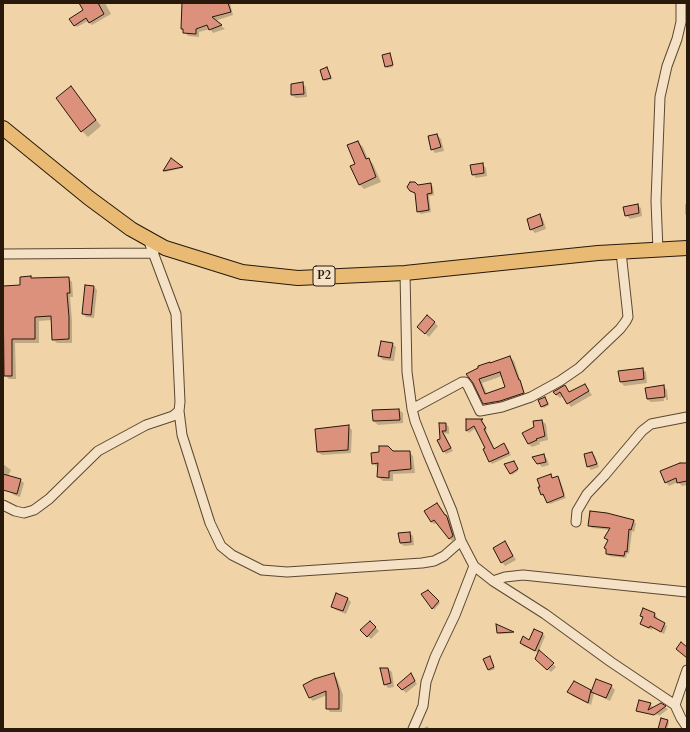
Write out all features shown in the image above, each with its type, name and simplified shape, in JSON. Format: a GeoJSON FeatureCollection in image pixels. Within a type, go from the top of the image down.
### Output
{"type":"FeatureCollection","features":[{"type":"Feature","properties":{"kind":"main road","name":"P2"},"geometry":{"type":"LineString","coordinates":[[3,128],[89,198],[130,229],[165,248],[242,272],[298,278],[405,273],[621,252],[687,248]]}},
{"type":"Feature","properties":{"kind":"street"},"geometry":{"type":"LineString","coordinates":[[658,250],[656,201],[660,96],[667,66],[677,39],[681,22],[681,3]]}},
{"type":"Feature","properties":{"kind":"street"},"geometry":{"type":"LineString","coordinates":[[148,238],[176,314],[180,402],[179,411],[182,435],[210,523],[222,546],[232,555],[262,570],[287,572],[434,561],[444,556],[461,541]]}},
{"type":"Feature","properties":{"kind":"street"},"geometry":{"type":"LineString","coordinates":[[411,404],[465,382],[480,411],[502,407],[531,398],[579,368],[615,334],[626,321],[627,312],[621,252]]}},
{"type":"Feature","properties":{"kind":"street"},"geometry":{"type":"LineString","coordinates":[[3,254],[154,253]]}},
{"type":"Feature","properties":{"kind":"street"},"geometry":{"type":"LineString","coordinates":[[405,273],[407,372],[411,404],[415,421],[452,512],[461,541],[474,566],[493,581],[545,614],[611,662],[675,705],[687,727]]}},
{"type":"Feature","properties":{"kind":"street"},"geometry":{"type":"LineString","coordinates":[[3,505],[15,511],[24,512],[34,510],[50,499],[98,451],[146,425],[173,416],[179,411]]}},
{"type":"Feature","properties":{"kind":"street"},"geometry":{"type":"LineString","coordinates":[[576,522],[578,511],[587,494],[642,431],[651,424],[687,416]]}},
{"type":"Feature","properties":{"kind":"street"},"geometry":{"type":"LineString","coordinates":[[413,729],[423,706],[426,682],[435,657],[455,615],[474,566]]}},
{"type":"Feature","properties":{"kind":"street"},"geometry":{"type":"LineString","coordinates":[[493,581],[505,577],[523,575],[687,592]]}},
{"type":"Feature","properties":{"kind":"street"},"geometry":{"type":"LineString","coordinates":[[675,705],[687,670]]}},
{"type":"Feature","properties":{"kind":"building"},"geometry":{"type":"Polygon","coordinates":[[[79,3],[98,3],[104,14],[89,23],[86,18],[74,26],[69,19],[83,10],[79,3]]]}},
{"type":"Feature","properties":{"kind":"building"},"geometry":{"type":"Polygon","coordinates":[[[182,3],[228,3],[231,12],[212,17],[222,25],[209,30],[207,25],[196,29],[196,34],[183,33],[183,29],[181,29],[182,3]]]}},
{"type":"Feature","properties":{"kind":"building"},"geometry":{"type":"Polygon","coordinates":[[[390,53],[393,65],[385,67],[382,55],[390,53]]]}},
{"type":"Feature","properties":{"kind":"building"},"geometry":{"type":"Polygon","coordinates":[[[327,67],[331,78],[323,80],[320,70],[327,67]]]}},
{"type":"Feature","properties":{"kind":"building"},"geometry":{"type":"Polygon","coordinates":[[[303,82],[304,94],[291,95],[291,84],[303,82]]]}},
{"type":"Feature","properties":{"kind":"building"},"geometry":{"type":"Polygon","coordinates":[[[71,86],[96,120],[81,132],[56,98],[71,86]]]}},
{"type":"Feature","properties":{"kind":"building"},"geometry":{"type":"Polygon","coordinates":[[[437,134],[441,147],[431,150],[428,136],[437,134]]]}},
{"type":"Feature","properties":{"kind":"building"},"geometry":{"type":"Polygon","coordinates":[[[358,141],[366,159],[369,158],[376,177],[359,185],[350,166],[355,164],[347,145],[358,141]]]}},
{"type":"Feature","properties":{"kind":"building"},"geometry":{"type":"Polygon","coordinates":[[[171,158],[183,167],[163,171],[171,158]]]}},
{"type":"Feature","properties":{"kind":"building"},"geometry":{"type":"Polygon","coordinates":[[[483,163],[484,173],[472,175],[470,165],[483,163]]]}},
{"type":"Feature","properties":{"kind":"building"},"geometry":{"type":"Polygon","coordinates":[[[410,182],[415,182],[418,185],[431,183],[432,193],[427,194],[429,210],[417,212],[415,193],[410,191],[407,187],[410,182]]]}},
{"type":"Feature","properties":{"kind":"building"},"geometry":{"type":"Polygon","coordinates":[[[638,204],[639,213],[625,216],[623,207],[638,204]]]}},
{"type":"Feature","properties":{"kind":"building"},"geometry":{"type":"Polygon","coordinates":[[[540,214],[543,225],[530,230],[527,219],[540,214]]]}},
{"type":"Feature","properties":{"kind":"building"},"geometry":{"type":"Polygon","coordinates":[[[31,276],[31,278],[69,277],[70,293],[67,293],[69,339],[52,340],[51,316],[35,317],[35,339],[12,339],[12,376],[4,376],[3,286],[20,285],[20,277],[31,276]]]}},
{"type":"Feature","properties":{"kind":"building"},"geometry":{"type":"Polygon","coordinates":[[[85,285],[94,286],[91,315],[82,314],[85,285]]]}},
{"type":"Feature","properties":{"kind":"building"},"geometry":{"type":"Polygon","coordinates":[[[427,315],[435,322],[425,334],[417,327],[427,315]]]}},
{"type":"Feature","properties":{"kind":"building"},"geometry":{"type":"Polygon","coordinates":[[[381,341],[393,343],[390,358],[378,356],[381,341]]]}},
{"type":"Feature","properties":{"kind":"building"},"geometry":{"type":"Polygon","coordinates":[[[510,356],[524,393],[500,401],[483,404],[473,383],[466,374],[478,368],[478,366],[510,356]],[[500,372],[479,379],[485,394],[505,387],[500,372]]]}},
{"type":"Feature","properties":{"kind":"building"},"geometry":{"type":"Polygon","coordinates":[[[643,368],[644,379],[620,382],[618,371],[643,368]]]}},
{"type":"Feature","properties":{"kind":"building"},"geometry":{"type":"Polygon","coordinates":[[[585,384],[589,391],[567,404],[560,392],[556,395],[553,392],[565,385],[569,392],[585,384]]]}},
{"type":"Feature","properties":{"kind":"building"},"geometry":{"type":"Polygon","coordinates":[[[664,385],[665,397],[647,399],[645,388],[664,385]]]}},
{"type":"Feature","properties":{"kind":"building"},"geometry":{"type":"Polygon","coordinates":[[[545,397],[548,404],[541,407],[538,400],[545,397]]]}},
{"type":"Feature","properties":{"kind":"building"},"geometry":{"type":"Polygon","coordinates":[[[399,409],[400,420],[373,421],[372,410],[399,409]]]}},
{"type":"Feature","properties":{"kind":"building"},"geometry":{"type":"Polygon","coordinates":[[[466,419],[483,419],[481,420],[486,428],[484,429],[494,449],[504,443],[509,453],[489,462],[483,449],[485,448],[474,426],[466,431],[466,419]]]}},
{"type":"Feature","properties":{"kind":"building"},"geometry":{"type":"Polygon","coordinates":[[[542,420],[545,436],[528,444],[522,433],[534,427],[533,421],[542,420]]]}},
{"type":"Feature","properties":{"kind":"building"},"geometry":{"type":"Polygon","coordinates":[[[439,423],[446,423],[446,431],[442,431],[451,448],[443,452],[437,440],[440,439],[439,423]]]}},
{"type":"Feature","properties":{"kind":"building"},"geometry":{"type":"Polygon","coordinates":[[[349,425],[348,450],[317,452],[315,429],[349,425]]]}},
{"type":"Feature","properties":{"kind":"building"},"geometry":{"type":"Polygon","coordinates":[[[379,446],[388,446],[393,451],[410,451],[411,469],[389,471],[389,478],[377,477],[378,463],[372,464],[371,453],[379,452],[379,446]]]}},
{"type":"Feature","properties":{"kind":"building"},"geometry":{"type":"Polygon","coordinates":[[[592,452],[597,464],[587,467],[584,454],[592,452]]]}},
{"type":"Feature","properties":{"kind":"building"},"geometry":{"type":"Polygon","coordinates":[[[544,454],[546,462],[537,464],[532,457],[544,454]]]}},
{"type":"Feature","properties":{"kind":"building"},"geometry":{"type":"Polygon","coordinates":[[[514,461],[518,469],[510,474],[504,464],[514,461]]]}},
{"type":"Feature","properties":{"kind":"building"},"geometry":{"type":"Polygon","coordinates":[[[680,463],[687,463],[687,481],[677,483],[676,478],[665,483],[660,471],[680,463]]]}},
{"type":"Feature","properties":{"kind":"building"},"geometry":{"type":"Polygon","coordinates":[[[3,474],[21,479],[17,494],[3,490],[3,474]]]}},
{"type":"Feature","properties":{"kind":"building"},"geometry":{"type":"Polygon","coordinates":[[[551,474],[552,478],[558,476],[564,496],[547,503],[543,494],[541,495],[537,479],[551,474]]]}},
{"type":"Feature","properties":{"kind":"building"},"geometry":{"type":"Polygon","coordinates":[[[437,503],[447,517],[453,536],[449,539],[434,520],[431,522],[424,511],[437,503]]]}},
{"type":"Feature","properties":{"kind":"building"},"geometry":{"type":"Polygon","coordinates":[[[590,511],[607,513],[634,520],[631,530],[629,529],[627,552],[625,551],[624,556],[606,554],[606,549],[604,548],[608,540],[604,538],[610,528],[588,526],[590,511]]]}},
{"type":"Feature","properties":{"kind":"building"},"geometry":{"type":"Polygon","coordinates":[[[410,532],[411,542],[400,543],[398,533],[410,532]]]}},
{"type":"Feature","properties":{"kind":"building"},"geometry":{"type":"Polygon","coordinates":[[[505,541],[513,556],[501,563],[493,548],[505,541]]]}},
{"type":"Feature","properties":{"kind":"building"},"geometry":{"type":"Polygon","coordinates":[[[428,590],[439,601],[432,609],[421,594],[428,590]]]}},
{"type":"Feature","properties":{"kind":"building"},"geometry":{"type":"Polygon","coordinates":[[[336,593],[348,598],[343,611],[331,607],[336,593]]]}},
{"type":"Feature","properties":{"kind":"building"},"geometry":{"type":"Polygon","coordinates":[[[643,608],[655,613],[654,617],[665,623],[661,632],[650,626],[649,628],[640,624],[643,617],[640,616],[643,608]]]}},
{"type":"Feature","properties":{"kind":"building"},"geometry":{"type":"Polygon","coordinates":[[[370,621],[376,627],[367,637],[360,630],[370,621]]]}},
{"type":"Feature","properties":{"kind":"building"},"geometry":{"type":"Polygon","coordinates":[[[496,624],[514,632],[497,633],[496,624]]]}},
{"type":"Feature","properties":{"kind":"building"},"geometry":{"type":"Polygon","coordinates":[[[534,629],[543,633],[535,651],[520,643],[523,636],[529,640],[534,629]]]}},
{"type":"Feature","properties":{"kind":"building"},"geometry":{"type":"Polygon","coordinates":[[[681,642],[687,647],[687,658],[676,649],[681,642]]]}},
{"type":"Feature","properties":{"kind":"building"},"geometry":{"type":"Polygon","coordinates":[[[539,650],[554,663],[547,670],[535,659],[539,650]]]}},
{"type":"Feature","properties":{"kind":"building"},"geometry":{"type":"Polygon","coordinates":[[[490,656],[494,667],[488,670],[483,659],[490,656]]]}},
{"type":"Feature","properties":{"kind":"building"},"geometry":{"type":"Polygon","coordinates":[[[380,668],[388,668],[391,683],[384,685],[380,668]]]}},
{"type":"Feature","properties":{"kind":"building"},"geometry":{"type":"Polygon","coordinates":[[[334,673],[339,691],[339,709],[326,709],[326,691],[309,698],[303,685],[314,679],[334,673]]]}},
{"type":"Feature","properties":{"kind":"building"},"geometry":{"type":"Polygon","coordinates":[[[411,673],[415,681],[402,690],[397,685],[411,673]]]}},
{"type":"Feature","properties":{"kind":"building"},"geometry":{"type":"Polygon","coordinates":[[[596,679],[612,685],[606,698],[591,692],[596,679]]]}},
{"type":"Feature","properties":{"kind":"building"},"geometry":{"type":"Polygon","coordinates":[[[574,681],[591,690],[588,703],[567,692],[574,681]]]}},
{"type":"Feature","properties":{"kind":"building"},"geometry":{"type":"Polygon","coordinates":[[[639,700],[651,703],[648,710],[661,703],[666,706],[654,715],[636,711],[639,700]]]}},
{"type":"Feature","properties":{"kind":"building"},"geometry":{"type":"Polygon","coordinates":[[[661,718],[668,720],[665,729],[658,729],[661,718]]]}}]}
